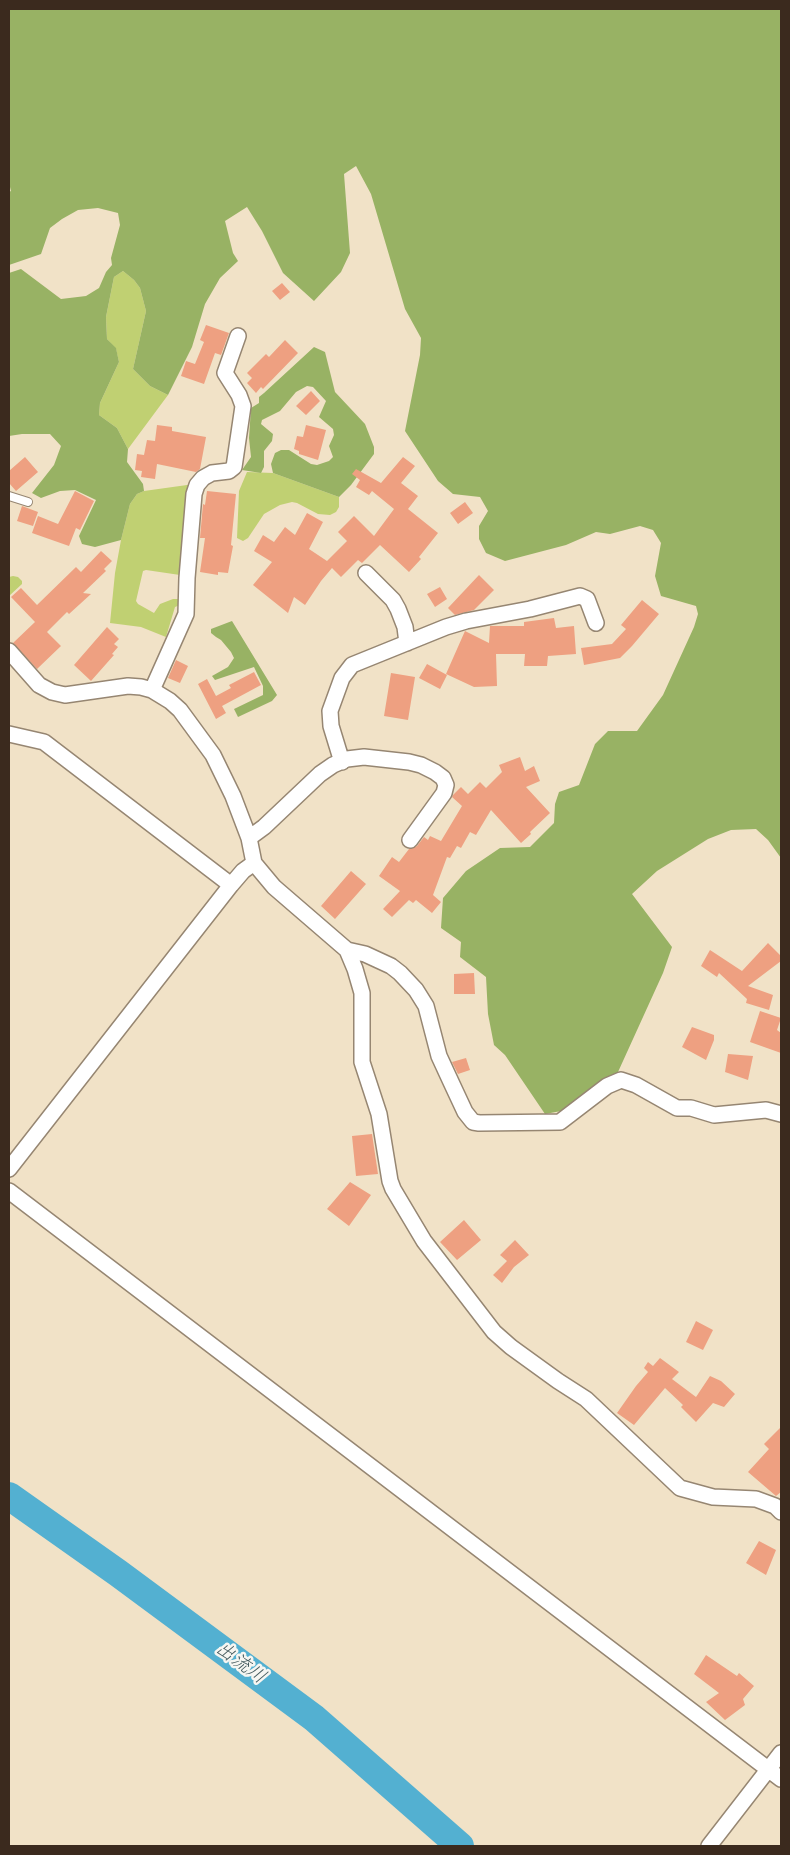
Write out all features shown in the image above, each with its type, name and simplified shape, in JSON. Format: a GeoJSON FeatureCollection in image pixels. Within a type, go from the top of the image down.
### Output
{"type":"FeatureCollection","features":[{"type":"Feature","properties":{"kind":"street"},"geometry":{"type":"LineString","coordinates":[[152,690],[186,614],[194,494],[203,478],[212,473],[229,471],[234,467],[243,406],[239,395],[225,373],[238,336]]}},
{"type":"Feature","properties":{"kind":"street"},"geometry":{"type":"LineString","coordinates":[[366,573],[398,609],[405,627],[407,643]]}},
{"type":"Feature","properties":{"kind":"street"},"geometry":{"type":"LineString","coordinates":[[342,762],[330,719],[333,700],[342,678],[352,665],[446,627],[466,621],[514,613],[580,596],[587,599],[596,624]]}},
{"type":"Feature","properties":{"kind":"street"},"geometry":{"type":"LineString","coordinates":[[9,651],[39,685],[52,692],[65,695],[128,686],[152,690],[170,701],[180,710],[213,755],[233,796],[249,838],[254,863],[274,887],[347,950],[362,993],[362,1062],[379,1114],[393,1189],[430,1249],[494,1332],[511,1347],[558,1381],[586,1398],[680,1488],[713,1498],[756,1499],[775,1506],[781,1512]]}},
{"type":"Feature","properties":{"kind":"street"},"geometry":{"type":"LineString","coordinates":[[9,734],[44,742],[231,885]]}},
{"type":"Feature","properties":{"kind":"street"},"geometry":{"type":"LineString","coordinates":[[249,838],[264,827],[320,774],[342,762],[364,757],[421,765],[444,778],[446,785],[444,793],[410,840]]}},
{"type":"Feature","properties":{"kind":"street"},"geometry":{"type":"LineString","coordinates":[[9,1169],[231,885],[243,871],[254,863]]}},
{"type":"Feature","properties":{"kind":"street"},"geometry":{"type":"LineString","coordinates":[[347,950],[365,954],[391,966],[416,990],[426,1006],[439,1056],[450,1082],[465,1112],[473,1122],[479,1124],[560,1122],[607,1086],[621,1080],[636,1085],[677,1108],[691,1108],[714,1115],[766,1110],[781,1114]]}},
{"type":"Feature","properties":{"kind":"street"},"geometry":{"type":"LineString","coordinates":[[9,1190],[781,1779]]}},
{"type":"Feature","properties":{"kind":"street"},"geometry":{"type":"LineString","coordinates":[[709,1846],[781,1752]]}},
{"type":"Feature","properties":{"kind":"lane"},"geometry":{"type":"LineString","coordinates":[[9,496],[28,502]]}},
{"type":"Feature","properties":{"kind":"green space"},"geometry":{"type":"Polygon","coordinates":[[[9,9],[781,9],[781,858],[768,840],[756,829],[731,830],[708,839],[657,871],[632,894],[672,947],[663,973],[618,1072],[572,1109],[545,1114],[505,1055],[494,1045],[488,1014],[486,977],[460,957],[461,942],[441,928],[443,898],[466,871],[500,848],[530,847],[554,823],[555,804],[559,792],[579,785],[595,744],[608,731],[637,731],[663,695],[694,627],[698,614],[696,606],[661,596],[655,576],[661,543],[653,530],[640,526],[610,534],[596,532],[566,545],[505,561],[486,553],[479,539],[479,526],[488,511],[480,497],[453,494],[438,481],[405,431],[420,355],[421,338],[405,309],[371,194],[356,166],[344,174],[350,253],[341,272],[314,301],[283,273],[262,231],[247,207],[225,221],[233,253],[238,261],[220,278],[205,304],[192,347],[168,395],[150,386],[133,369],[146,311],[140,288],[134,280],[123,271],[114,277],[106,317],[107,339],[116,348],[119,362],[100,403],[99,415],[117,428],[128,449],[127,462],[143,484],[144,491],[137,494],[130,504],[121,540],[95,547],[82,544],[79,536],[96,500],[75,490],[60,491],[41,498],[32,493],[54,465],[61,446],[50,434],[9,436],[9,273],[21,269],[61,299],[86,296],[99,288],[106,272],[112,265],[111,258],[120,225],[118,213],[98,208],[78,210],[50,228],[41,254],[9,265],[9,192],[11,191],[9,183],[9,9]]]}},
{"type":"Feature","properties":{"kind":"green space"},"geometry":{"type":"Polygon","coordinates":[[[123,271],[140,288],[146,311],[133,369],[150,386],[168,395],[128,449],[117,428],[99,415],[100,403],[119,362],[116,349],[107,339],[106,317],[114,277],[123,271]]]}},
{"type":"Feature","properties":{"kind":"green space"},"geometry":{"type":"Polygon","coordinates":[[[314,347],[325,352],[335,392],[365,424],[374,447],[374,454],[351,485],[339,497],[273,473],[271,464],[275,453],[281,450],[289,450],[311,464],[317,465],[329,461],[333,457],[329,446],[334,435],[333,429],[319,417],[326,401],[313,387],[307,386],[296,392],[280,411],[262,420],[261,424],[273,434],[272,441],[264,451],[264,467],[261,473],[242,470],[251,457],[249,438],[251,408],[259,403],[259,397],[314,347]]]}},
{"type":"Feature","properties":{"kind":"green space"},"geometry":{"type":"Polygon","coordinates":[[[247,472],[273,473],[339,497],[339,507],[336,512],[330,515],[318,514],[292,502],[280,505],[264,514],[248,538],[243,541],[237,538],[239,491],[247,472]]]}},
{"type":"Feature","properties":{"kind":"green space"},"geometry":{"type":"Polygon","coordinates":[[[189,485],[180,575],[143,571],[136,601],[154,613],[160,604],[173,599],[180,599],[180,605],[175,607],[166,637],[141,627],[110,623],[115,573],[130,504],[137,494],[144,491],[189,485]]]}},
{"type":"Feature","properties":{"kind":"green space"},"geometry":{"type":"Polygon","coordinates":[[[9,577],[18,577],[22,584],[9,596],[9,577]]]}},
{"type":"Feature","properties":{"kind":"green space"},"geometry":{"type":"Polygon","coordinates":[[[232,621],[277,695],[272,701],[238,717],[234,709],[263,695],[263,686],[254,667],[215,680],[212,676],[228,667],[234,658],[221,640],[211,633],[211,629],[232,621]]]}},
{"type":"Feature","properties":{"kind":"building"},"geometry":{"type":"Polygon","coordinates":[[[282,283],[290,292],[280,300],[272,291],[282,283]]]}},
{"type":"Feature","properties":{"kind":"building"},"geometry":{"type":"Polygon","coordinates":[[[206,325],[229,333],[221,355],[215,353],[204,384],[181,376],[186,361],[195,364],[204,342],[200,340],[206,325]]]}},
{"type":"Feature","properties":{"kind":"building"},"geometry":{"type":"Polygon","coordinates":[[[285,340],[298,353],[263,389],[261,387],[256,393],[247,383],[252,378],[247,373],[266,354],[269,357],[285,340]]]}},
{"type":"Feature","properties":{"kind":"building"},"geometry":{"type":"Polygon","coordinates":[[[311,391],[320,401],[306,415],[296,406],[311,391]]]}},
{"type":"Feature","properties":{"kind":"building"},"geometry":{"type":"Polygon","coordinates":[[[157,425],[172,427],[172,431],[206,437],[200,469],[196,472],[157,464],[155,479],[141,477],[142,471],[135,470],[137,454],[144,455],[147,440],[155,441],[157,425]]]}},
{"type":"Feature","properties":{"kind":"building"},"geometry":{"type":"Polygon","coordinates":[[[306,425],[326,430],[318,460],[299,454],[299,451],[294,449],[297,436],[303,437],[306,425]]]}},
{"type":"Feature","properties":{"kind":"building"},"geometry":{"type":"Polygon","coordinates":[[[25,457],[38,472],[16,491],[9,483],[9,471],[25,457]]]}},
{"type":"Feature","properties":{"kind":"building"},"geometry":{"type":"Polygon","coordinates":[[[403,457],[415,466],[401,483],[418,496],[408,509],[438,533],[419,557],[421,559],[409,572],[380,545],[362,563],[358,560],[341,577],[332,568],[305,605],[294,597],[288,613],[253,585],[272,562],[254,551],[263,535],[274,542],[285,527],[295,535],[307,513],[323,522],[309,549],[327,561],[347,541],[338,532],[354,516],[374,536],[394,509],[372,491],[369,495],[356,487],[360,480],[352,474],[356,469],[381,483],[403,457]]]}},
{"type":"Feature","properties":{"kind":"building"},"geometry":{"type":"Polygon","coordinates":[[[75,491],[94,501],[80,530],[76,528],[69,546],[32,533],[38,516],[58,524],[75,491]]]}},
{"type":"Feature","properties":{"kind":"building"},"geometry":{"type":"Polygon","coordinates":[[[207,491],[236,494],[231,545],[233,546],[228,573],[218,572],[218,575],[200,572],[205,538],[200,538],[203,504],[205,505],[207,491]]]}},
{"type":"Feature","properties":{"kind":"building"},"geometry":{"type":"Polygon","coordinates":[[[465,502],[473,513],[458,524],[450,513],[465,502]]]}},
{"type":"Feature","properties":{"kind":"building"},"geometry":{"type":"Polygon","coordinates":[[[22,506],[38,512],[33,526],[17,521],[22,506]]]}},
{"type":"Feature","properties":{"kind":"building"},"geometry":{"type":"Polygon","coordinates":[[[101,551],[112,561],[104,569],[106,571],[83,593],[91,594],[69,614],[67,612],[47,632],[61,646],[37,669],[13,643],[35,622],[11,597],[21,588],[37,605],[76,567],[81,572],[101,551]]]}},
{"type":"Feature","properties":{"kind":"building"},"geometry":{"type":"Polygon","coordinates":[[[479,575],[494,590],[474,610],[455,615],[448,608],[479,575]]]}},
{"type":"Feature","properties":{"kind":"building"},"geometry":{"type":"Polygon","coordinates":[[[440,587],[447,599],[435,607],[427,594],[440,587]]]}},
{"type":"Feature","properties":{"kind":"building"},"geometry":{"type":"Polygon","coordinates":[[[642,600],[659,614],[632,646],[620,658],[584,665],[581,648],[612,644],[626,629],[621,625],[642,600]]]}},
{"type":"Feature","properties":{"kind":"building"},"geometry":{"type":"Polygon","coordinates":[[[554,618],[556,628],[574,626],[576,654],[548,656],[547,666],[524,666],[525,654],[496,654],[497,686],[474,687],[446,674],[465,631],[489,643],[490,626],[524,626],[524,622],[554,618]]]}},
{"type":"Feature","properties":{"kind":"building"},"geometry":{"type":"Polygon","coordinates":[[[107,627],[119,639],[114,644],[118,647],[112,654],[114,655],[91,681],[74,665],[107,627]]]}},
{"type":"Feature","properties":{"kind":"building"},"geometry":{"type":"Polygon","coordinates":[[[176,660],[188,666],[180,683],[168,678],[176,660]]]}},
{"type":"Feature","properties":{"kind":"building"},"geometry":{"type":"Polygon","coordinates":[[[427,664],[447,675],[440,689],[419,678],[427,664]]]}},
{"type":"Feature","properties":{"kind":"building"},"geometry":{"type":"Polygon","coordinates":[[[254,672],[261,685],[222,706],[226,713],[216,719],[198,684],[207,679],[216,696],[231,688],[229,685],[254,672]]]}},
{"type":"Feature","properties":{"kind":"building"},"geometry":{"type":"Polygon","coordinates":[[[391,673],[415,677],[408,720],[384,716],[391,673]]]}},
{"type":"Feature","properties":{"kind":"building"},"geometry":{"type":"Polygon","coordinates":[[[520,757],[525,771],[534,766],[540,781],[526,787],[550,813],[521,843],[491,810],[476,835],[470,832],[461,848],[457,846],[450,858],[447,857],[433,895],[441,902],[432,913],[416,900],[413,903],[409,900],[392,917],[383,909],[400,891],[379,876],[392,857],[399,862],[409,849],[417,846],[424,837],[428,840],[430,836],[441,841],[462,806],[452,797],[453,795],[461,787],[468,794],[480,782],[486,788],[502,772],[499,765],[520,757]]]}},
{"type":"Feature","properties":{"kind":"building"},"geometry":{"type":"Polygon","coordinates":[[[351,871],[366,884],[335,919],[321,906],[351,871]]]}},
{"type":"Feature","properties":{"kind":"building"},"geometry":{"type":"Polygon","coordinates":[[[768,943],[781,956],[781,961],[748,986],[773,995],[769,1010],[746,1003],[747,999],[719,973],[717,977],[701,966],[710,950],[742,971],[768,943]]]}},
{"type":"Feature","properties":{"kind":"building"},"geometry":{"type":"Polygon","coordinates":[[[474,973],[475,994],[454,994],[454,974],[474,973]]]}},
{"type":"Feature","properties":{"kind":"building"},"geometry":{"type":"Polygon","coordinates":[[[760,1011],[781,1018],[777,1030],[781,1033],[781,1053],[750,1042],[760,1011]]]}},
{"type":"Feature","properties":{"kind":"building"},"geometry":{"type":"Polygon","coordinates":[[[692,1027],[714,1035],[714,1040],[706,1060],[682,1047],[692,1027]]]}},
{"type":"Feature","properties":{"kind":"building"},"geometry":{"type":"Polygon","coordinates":[[[728,1054],[753,1056],[748,1080],[725,1072],[728,1054]]]}},
{"type":"Feature","properties":{"kind":"building"},"geometry":{"type":"Polygon","coordinates":[[[466,1058],[470,1070],[458,1074],[452,1062],[466,1058]]]}},
{"type":"Feature","properties":{"kind":"building"},"geometry":{"type":"Polygon","coordinates":[[[372,1134],[378,1174],[356,1176],[352,1136],[372,1134]]]}},
{"type":"Feature","properties":{"kind":"building"},"geometry":{"type":"Polygon","coordinates":[[[350,1182],[371,1195],[349,1226],[327,1209],[350,1182]]]}},
{"type":"Feature","properties":{"kind":"building"},"geometry":{"type":"Polygon","coordinates":[[[464,1220],[481,1240],[457,1260],[440,1242],[464,1220]]]}},
{"type":"Feature","properties":{"kind":"building"},"geometry":{"type":"Polygon","coordinates":[[[515,1240],[529,1255],[514,1267],[502,1283],[493,1275],[507,1261],[500,1255],[515,1240]]]}},
{"type":"Feature","properties":{"kind":"building"},"geometry":{"type":"Polygon","coordinates":[[[696,1321],[713,1330],[703,1350],[686,1342],[696,1321]]]}},
{"type":"Feature","properties":{"kind":"building"},"geometry":{"type":"Polygon","coordinates":[[[660,1358],[679,1372],[672,1379],[696,1397],[710,1376],[721,1381],[735,1394],[724,1407],[713,1403],[696,1422],[681,1407],[683,1405],[665,1388],[634,1425],[617,1413],[648,1372],[644,1368],[648,1362],[653,1366],[660,1358]]]}},
{"type":"Feature","properties":{"kind":"building"},"geometry":{"type":"Polygon","coordinates":[[[781,1427],[781,1492],[776,1496],[748,1472],[769,1449],[764,1444],[781,1427]]]}},
{"type":"Feature","properties":{"kind":"building"},"geometry":{"type":"Polygon","coordinates":[[[759,1541],[776,1550],[766,1575],[746,1563],[759,1541]]]}},
{"type":"Feature","properties":{"kind":"building"},"geometry":{"type":"Polygon","coordinates":[[[706,1655],[737,1676],[739,1673],[754,1686],[743,1699],[745,1705],[725,1720],[706,1702],[719,1693],[694,1674],[706,1655]]]}},
{"type":"Feature","properties":{"kind":"waterway","name":"出流川"},"geometry":{"type":"LineString","coordinates":[[9,1496],[118,1573],[314,1718],[460,1846]]}}]}
